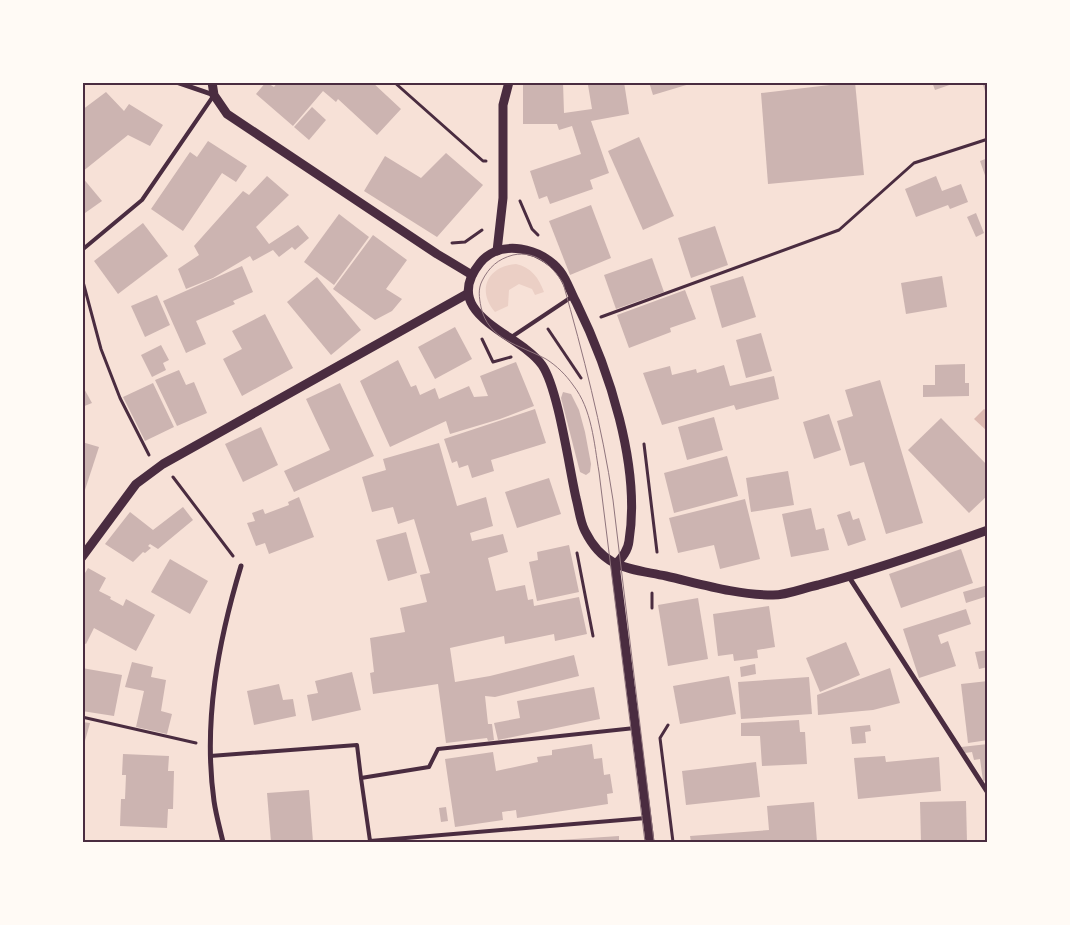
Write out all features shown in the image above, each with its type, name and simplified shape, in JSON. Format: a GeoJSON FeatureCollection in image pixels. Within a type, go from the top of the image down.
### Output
{"type":"FeatureCollection","features":[{"type":"Feature","properties":{"kind":"street"},"geometry":{"type":"LineString","coordinates":[[176,82],[214,95]]}},
{"type":"Feature","properties":{"kind":"street"},"geometry":{"type":"LineString","coordinates":[[212,82],[214,95],[227,114],[437,254],[472,275]]}},
{"type":"Feature","properties":{"kind":"street"},"geometry":{"type":"LineString","coordinates":[[497,251],[504,198],[502,161],[503,104],[509,82]]}},
{"type":"Feature","properties":{"kind":"street"},"geometry":{"type":"LineString","coordinates":[[615,565],[623,557],[629,544],[631,501],[624,441],[602,365],[573,296],[560,271],[543,256],[524,249],[497,251],[484,258],[472,275],[467,294],[476,309],[509,339],[541,364],[554,395],[583,529],[596,550],[615,565],[749,595],[778,595],[849,577],[988,530]]}},
{"type":"Feature","properties":{"kind":"street"},"geometry":{"type":"LineString","coordinates":[[82,557],[136,484],[160,466],[467,294]]}},
{"type":"Feature","properties":{"kind":"street"},"geometry":{"type":"LineString","coordinates":[[615,565],[650,842]]}},
{"type":"Feature","properties":{"kind":"street"},"geometry":{"type":"LineString","coordinates":[[223,842],[214,802],[210,756],[214,678],[228,609],[241,566]]}},
{"type":"Feature","properties":{"kind":"street"},"geometry":{"type":"LineString","coordinates":[[849,577],[988,793]]}},
{"type":"Feature","properties":{"kind":"lane"},"geometry":{"type":"LineString","coordinates":[[82,250],[142,200],[214,95]]}},
{"type":"Feature","properties":{"kind":"lane"},"geometry":{"type":"LineString","coordinates":[[509,339],[573,296]]}},
{"type":"Feature","properties":{"kind":"lane"},"geometry":{"type":"LineString","coordinates":[[361,778],[429,767],[438,749],[635,728]]}},
{"type":"Feature","properties":{"kind":"lane"},"geometry":{"type":"LineString","coordinates":[[210,756],[357,745],[370,841],[647,818]]}},
{"type":"Feature","properties":{"kind":"path"},"geometry":{"type":"LineString","coordinates":[[394,82],[483,161],[502,161]]}},
{"type":"Feature","properties":{"kind":"path"},"geometry":{"type":"LineString","coordinates":[[593,319],[839,230],[914,163],[988,139]]}},
{"type":"Feature","properties":{"kind":"path"},"geometry":{"type":"LineString","coordinates":[[444,243],[465,242],[483,229]]}},
{"type":"Feature","properties":{"kind":"path"},"geometry":{"type":"LineString","coordinates":[[82,278],[104,357],[124,406],[148,454],[160,466],[241,566]]}},
{"type":"Feature","properties":{"kind":"path"},"geometry":{"type":"LineString","coordinates":[[541,318],[581,378]]}},
{"type":"Feature","properties":{"kind":"path"},"geometry":{"type":"LineString","coordinates":[[481,338],[493,362],[515,356]]}},
{"type":"Feature","properties":{"kind":"path"},"geometry":{"type":"LineString","coordinates":[[575,545],[594,636]]}},
{"type":"Feature","properties":{"kind":"path"},"geometry":{"type":"LineString","coordinates":[[652,592],[652,608]]}},
{"type":"Feature","properties":{"kind":"path"},"geometry":{"type":"LineString","coordinates":[[82,717],[211,747]]}},
{"type":"Feature","properties":{"kind":"path"},"geometry":{"type":"LineString","coordinates":[[668,725],[660,738],[673,842]]}},
{"type":"Feature","properties":{"kind":"shaded area"},"geometry":{"type":"Polygon","coordinates":[[[516,264],[530,270],[534,274],[544,292],[535,295],[532,289],[519,284],[509,290],[508,306],[495,312],[486,296],[488,280],[498,269],[516,264]]]}},
{"type":"Feature","properties":{"kind":"shaded area"},"geometry":{"type":"Polygon","coordinates":[[[984,409],[987,411],[987,431],[974,419],[984,409]]]}},
{"type":"Feature","properties":{"kind":"building"},"geometry":{"type":"Polygon","coordinates":[[[266,82],[274,87],[278,82],[372,82],[401,109],[377,135],[338,99],[336,102],[323,91],[293,126],[256,94],[266,82]]]}},
{"type":"Feature","properties":{"kind":"building"},"geometry":{"type":"Polygon","coordinates":[[[523,82],[563,82],[564,113],[592,109],[588,85],[624,82],[629,114],[591,121],[609,173],[590,180],[593,189],[550,204],[547,196],[539,199],[530,171],[581,154],[572,126],[559,130],[557,124],[523,124],[523,82]]]}},
{"type":"Feature","properties":{"kind":"building"},"geometry":{"type":"Polygon","coordinates":[[[649,82],[693,82],[693,83],[653,95],[649,82]]]}},
{"type":"Feature","properties":{"kind":"building"},"geometry":{"type":"Polygon","coordinates":[[[855,82],[864,175],[768,184],[761,93],[855,82]]]}},
{"type":"Feature","properties":{"kind":"building"},"geometry":{"type":"Polygon","coordinates":[[[932,82],[955,82],[955,83],[935,90],[932,82]]]}},
{"type":"Feature","properties":{"kind":"building"},"geometry":{"type":"Polygon","coordinates":[[[982,82],[988,82],[988,97],[987,97],[982,82]]]}},
{"type":"Feature","properties":{"kind":"building"},"geometry":{"type":"Polygon","coordinates":[[[106,92],[124,111],[129,104],[163,125],[150,146],[128,135],[82,172],[82,110],[106,92]]]}},
{"type":"Feature","properties":{"kind":"building"},"geometry":{"type":"Polygon","coordinates":[[[312,107],[326,120],[309,140],[294,127],[312,107]]]}},
{"type":"Feature","properties":{"kind":"building"},"geometry":{"type":"Polygon","coordinates":[[[639,137],[674,216],[643,230],[608,151],[639,137]]]}},
{"type":"Feature","properties":{"kind":"building"},"geometry":{"type":"Polygon","coordinates":[[[208,141],[247,166],[236,182],[222,173],[183,231],[151,209],[190,152],[197,157],[208,141]]]}},
{"type":"Feature","properties":{"kind":"building"},"geometry":{"type":"Polygon","coordinates":[[[446,153],[483,185],[437,237],[364,191],[385,156],[421,178],[446,153]]]}},
{"type":"Feature","properties":{"kind":"building"},"geometry":{"type":"Polygon","coordinates":[[[988,158],[988,181],[987,181],[980,161],[988,158]]]}},
{"type":"Feature","properties":{"kind":"building"},"geometry":{"type":"Polygon","coordinates":[[[267,176],[289,195],[256,227],[269,244],[298,225],[309,238],[295,250],[292,247],[279,257],[273,250],[253,261],[250,256],[213,278],[186,289],[178,269],[199,255],[194,246],[243,191],[249,195],[267,176]]]}},
{"type":"Feature","properties":{"kind":"building"},"geometry":{"type":"Polygon","coordinates":[[[936,176],[942,191],[961,184],[968,202],[950,209],[948,205],[916,217],[905,189],[936,176]]]}},
{"type":"Feature","properties":{"kind":"building"},"geometry":{"type":"Polygon","coordinates":[[[82,177],[102,201],[85,213],[82,210],[82,177]]]}},
{"type":"Feature","properties":{"kind":"building"},"geometry":{"type":"Polygon","coordinates":[[[591,205],[611,258],[570,275],[549,221],[591,205]]]}},
{"type":"Feature","properties":{"kind":"building"},"geometry":{"type":"Polygon","coordinates":[[[976,213],[984,233],[976,237],[967,217],[976,213]]]}},
{"type":"Feature","properties":{"kind":"building"},"geometry":{"type":"Polygon","coordinates":[[[339,214],[369,237],[334,285],[304,262],[339,214]]]}},
{"type":"Feature","properties":{"kind":"building"},"geometry":{"type":"Polygon","coordinates":[[[143,223],[168,256],[118,294],[94,261],[143,223]]]}},
{"type":"Feature","properties":{"kind":"building"},"geometry":{"type":"Polygon","coordinates":[[[715,226],[728,265],[691,278],[678,238],[715,226]]]}},
{"type":"Feature","properties":{"kind":"building"},"geometry":{"type":"Polygon","coordinates":[[[373,235],[407,260],[386,289],[402,299],[392,311],[375,320],[333,289],[373,235]]]}},
{"type":"Feature","properties":{"kind":"building"},"geometry":{"type":"Polygon","coordinates":[[[652,258],[664,292],[616,309],[604,275],[652,258]]]}},
{"type":"Feature","properties":{"kind":"building"},"geometry":{"type":"Polygon","coordinates":[[[242,266],[253,292],[233,301],[235,304],[196,321],[206,344],[186,353],[163,301],[242,266]]]}},
{"type":"Feature","properties":{"kind":"building"},"geometry":{"type":"Polygon","coordinates":[[[743,276],[756,317],[722,328],[710,286],[743,276]]]}},
{"type":"Feature","properties":{"kind":"building"},"geometry":{"type":"Polygon","coordinates":[[[942,276],[947,307],[906,314],[901,283],[942,276]]]}},
{"type":"Feature","properties":{"kind":"building"},"geometry":{"type":"Polygon","coordinates":[[[317,277],[361,330],[331,355],[287,302],[317,277]]]}},
{"type":"Feature","properties":{"kind":"building"},"geometry":{"type":"Polygon","coordinates":[[[685,290],[696,319],[670,328],[671,332],[629,348],[617,315],[685,290]]]}},
{"type":"Feature","properties":{"kind":"building"},"geometry":{"type":"Polygon","coordinates":[[[157,295],[170,325],[145,337],[131,306],[157,295]]]}},
{"type":"Feature","properties":{"kind":"building"},"geometry":{"type":"Polygon","coordinates":[[[265,314],[293,368],[242,396],[223,359],[242,349],[232,331],[265,314]]]}},
{"type":"Feature","properties":{"kind":"building"},"geometry":{"type":"Polygon","coordinates":[[[455,327],[472,359],[435,379],[418,347],[455,327]]]}},
{"type":"Feature","properties":{"kind":"building"},"geometry":{"type":"Polygon","coordinates":[[[761,333],[772,371],[746,378],[736,340],[761,333]]]}},
{"type":"Feature","properties":{"kind":"building"},"geometry":{"type":"Polygon","coordinates":[[[161,345],[169,360],[163,363],[166,370],[152,377],[141,355],[161,345]]]}},
{"type":"Feature","properties":{"kind":"building"},"geometry":{"type":"Polygon","coordinates":[[[398,360],[411,387],[416,385],[420,395],[435,388],[439,399],[469,386],[474,397],[488,396],[480,376],[516,362],[534,406],[500,419],[450,434],[446,421],[390,447],[360,381],[398,360]]]}},
{"type":"Feature","properties":{"kind":"building"},"geometry":{"type":"Polygon","coordinates":[[[965,364],[965,383],[969,383],[969,396],[923,397],[923,385],[935,385],[935,365],[965,364]]]}},
{"type":"Feature","properties":{"kind":"building"},"geometry":{"type":"Polygon","coordinates":[[[724,365],[730,386],[774,376],[779,399],[736,410],[734,405],[662,425],[643,373],[670,366],[672,375],[696,369],[697,373],[724,365]]]}},
{"type":"Feature","properties":{"kind":"building"},"geometry":{"type":"Polygon","coordinates":[[[179,370],[186,385],[194,382],[207,413],[177,426],[155,380],[179,370]]]}},
{"type":"Feature","properties":{"kind":"building"},"geometry":{"type":"Polygon","coordinates":[[[880,380],[923,523],[886,534],[864,462],[850,466],[837,421],[853,416],[845,390],[880,380]]]}},
{"type":"Feature","properties":{"kind":"building"},"geometry":{"type":"Polygon","coordinates":[[[153,383],[174,427],[145,441],[123,397],[153,383]]]}},
{"type":"Feature","properties":{"kind":"building"},"geometry":{"type":"Polygon","coordinates":[[[340,383],[374,456],[294,492],[284,471],[330,450],[306,399],[340,383]]]}},
{"type":"Feature","properties":{"kind":"building"},"geometry":{"type":"Polygon","coordinates":[[[82,385],[92,403],[82,407],[82,385]]]}},
{"type":"Feature","properties":{"kind":"building"},"geometry":{"type":"Polygon","coordinates":[[[563,392],[571,394],[579,410],[591,464],[590,472],[586,475],[580,472],[561,398],[563,392]]]}},
{"type":"Feature","properties":{"kind":"building"},"geometry":{"type":"Polygon","coordinates":[[[535,409],[546,443],[491,460],[494,471],[472,478],[468,465],[459,468],[457,461],[452,463],[444,439],[535,409]]]}},
{"type":"Feature","properties":{"kind":"building"},"geometry":{"type":"Polygon","coordinates":[[[829,414],[841,450],[814,459],[803,422],[829,414]]]}},
{"type":"Feature","properties":{"kind":"building"},"geometry":{"type":"Polygon","coordinates":[[[714,417],[723,450],[687,460],[678,427],[714,417]]]}},
{"type":"Feature","properties":{"kind":"building"},"geometry":{"type":"Polygon","coordinates":[[[941,418],[988,466],[988,495],[969,513],[908,450],[941,418]]]}},
{"type":"Feature","properties":{"kind":"building"},"geometry":{"type":"Polygon","coordinates":[[[261,427],[278,465],[243,482],[225,444],[261,427]]]}},
{"type":"Feature","properties":{"kind":"building"},"geometry":{"type":"Polygon","coordinates":[[[82,442],[99,447],[83,496],[82,496],[82,442]]]}},
{"type":"Feature","properties":{"kind":"building"},"geometry":{"type":"Polygon","coordinates":[[[439,443],[457,506],[486,497],[493,526],[470,533],[472,541],[503,534],[508,552],[488,558],[496,591],[525,585],[528,600],[533,599],[534,606],[579,597],[587,634],[555,641],[554,634],[505,644],[504,636],[450,648],[455,682],[490,676],[574,655],[579,676],[495,697],[485,696],[488,724],[492,724],[494,740],[488,741],[487,738],[446,743],[438,684],[373,694],[370,673],[374,672],[370,638],[405,632],[400,608],[427,602],[420,575],[430,573],[414,519],[398,524],[393,507],[372,512],[362,477],[386,470],[383,459],[439,443]]]}},
{"type":"Feature","properties":{"kind":"building"},"geometry":{"type":"Polygon","coordinates":[[[727,456],[738,496],[674,513],[664,473],[727,456]]]}},
{"type":"Feature","properties":{"kind":"building"},"geometry":{"type":"Polygon","coordinates":[[[788,471],[794,505],[751,512],[746,478],[788,471]]]}},
{"type":"Feature","properties":{"kind":"building"},"geometry":{"type":"Polygon","coordinates":[[[549,478],[561,514],[517,528],[505,492],[549,478]]]}},
{"type":"Feature","properties":{"kind":"building"},"geometry":{"type":"Polygon","coordinates":[[[299,497],[314,537],[269,554],[265,543],[256,546],[247,523],[255,521],[252,513],[263,509],[265,514],[289,505],[288,502],[299,497]]]}},
{"type":"Feature","properties":{"kind":"building"},"geometry":{"type":"Polygon","coordinates":[[[745,499],[760,559],[720,569],[714,545],[678,553],[669,518],[745,499]]]}},
{"type":"Feature","properties":{"kind":"building"},"geometry":{"type":"Polygon","coordinates":[[[183,507],[193,520],[158,549],[150,544],[148,546],[151,548],[145,553],[143,552],[133,562],[105,544],[130,512],[153,530],[183,507]]]}},
{"type":"Feature","properties":{"kind":"building"},"geometry":{"type":"Polygon","coordinates":[[[811,508],[816,530],[824,528],[829,550],[791,557],[782,514],[811,508]]]}},
{"type":"Feature","properties":{"kind":"building"},"geometry":{"type":"Polygon","coordinates":[[[850,511],[853,520],[859,518],[866,540],[848,546],[837,515],[850,511]]]}},
{"type":"Feature","properties":{"kind":"building"},"geometry":{"type":"Polygon","coordinates":[[[406,532],[417,573],[388,581],[376,540],[406,532]]]}},
{"type":"Feature","properties":{"kind":"building"},"geometry":{"type":"Polygon","coordinates":[[[569,545],[579,592],[537,601],[529,562],[538,560],[537,552],[569,545]]]}},
{"type":"Feature","properties":{"kind":"building"},"geometry":{"type":"Polygon","coordinates":[[[961,549],[973,583],[901,608],[889,574],[961,549]]]}},
{"type":"Feature","properties":{"kind":"building"},"geometry":{"type":"Polygon","coordinates":[[[170,559],[208,581],[190,614],[151,592],[170,559]]]}},
{"type":"Feature","properties":{"kind":"building"},"geometry":{"type":"Polygon","coordinates":[[[88,568],[106,578],[99,591],[111,597],[110,599],[123,606],[126,599],[155,615],[136,651],[94,628],[86,644],[82,642],[82,578],[88,568]]]}},
{"type":"Feature","properties":{"kind":"building"},"geometry":{"type":"Polygon","coordinates":[[[988,585],[988,596],[966,603],[963,592],[988,585]]]}},
{"type":"Feature","properties":{"kind":"building"},"geometry":{"type":"Polygon","coordinates":[[[698,598],[708,659],[668,666],[658,605],[698,598]]]}},
{"type":"Feature","properties":{"kind":"building"},"geometry":{"type":"Polygon","coordinates":[[[769,606],[775,647],[757,650],[758,658],[734,661],[733,654],[718,656],[713,614],[769,606]]]}},
{"type":"Feature","properties":{"kind":"building"},"geometry":{"type":"Polygon","coordinates":[[[966,609],[971,624],[938,635],[941,644],[948,641],[956,666],[919,678],[903,629],[966,609]]]}},
{"type":"Feature","properties":{"kind":"building"},"geometry":{"type":"Polygon","coordinates":[[[846,642],[860,675],[820,692],[806,658],[846,642]]]}},
{"type":"Feature","properties":{"kind":"building"},"geometry":{"type":"Polygon","coordinates":[[[988,650],[988,667],[979,669],[975,652],[988,650]]]}},
{"type":"Feature","properties":{"kind":"building"},"geometry":{"type":"Polygon","coordinates":[[[132,662],[153,667],[151,677],[166,680],[161,711],[172,714],[167,734],[136,727],[144,691],[125,687],[132,662]]]}},
{"type":"Feature","properties":{"kind":"building"},"geometry":{"type":"Polygon","coordinates":[[[755,664],[756,674],[741,677],[740,667],[755,664]]]}},
{"type":"Feature","properties":{"kind":"building"},"geometry":{"type":"Polygon","coordinates":[[[82,668],[122,675],[114,716],[82,711],[82,668]]]}},
{"type":"Feature","properties":{"kind":"building"},"geometry":{"type":"Polygon","coordinates":[[[890,668],[900,703],[873,710],[818,715],[817,695],[890,668]]]}},
{"type":"Feature","properties":{"kind":"building"},"geometry":{"type":"Polygon","coordinates":[[[352,672],[361,710],[312,721],[307,695],[318,693],[315,681],[352,672]]]}},
{"type":"Feature","properties":{"kind":"building"},"geometry":{"type":"Polygon","coordinates":[[[729,676],[736,714],[680,724],[673,686],[729,676]]]}},
{"type":"Feature","properties":{"kind":"building"},"geometry":{"type":"Polygon","coordinates":[[[809,677],[812,714],[741,719],[738,682],[809,677]]]}},
{"type":"Feature","properties":{"kind":"building"},"geometry":{"type":"Polygon","coordinates":[[[988,681],[988,740],[968,743],[961,684],[988,681]]]}},
{"type":"Feature","properties":{"kind":"building"},"geometry":{"type":"Polygon","coordinates":[[[279,684],[283,700],[293,699],[296,716],[254,725],[247,691],[279,684]]]}},
{"type":"Feature","properties":{"kind":"building"},"geometry":{"type":"Polygon","coordinates":[[[594,687],[600,719],[498,740],[494,723],[520,718],[517,701],[594,687]]]}},
{"type":"Feature","properties":{"kind":"building"},"geometry":{"type":"Polygon","coordinates":[[[799,720],[800,732],[805,732],[807,764],[762,766],[760,736],[741,736],[741,723],[799,720]]]}},
{"type":"Feature","properties":{"kind":"building"},"geometry":{"type":"Polygon","coordinates":[[[82,722],[90,723],[83,748],[82,747],[82,722]]]}},
{"type":"Feature","properties":{"kind":"building"},"geometry":{"type":"Polygon","coordinates":[[[870,725],[871,731],[865,732],[866,743],[852,744],[850,727],[870,725]]]}},
{"type":"Feature","properties":{"kind":"building"},"geometry":{"type":"Polygon","coordinates":[[[592,744],[594,759],[602,758],[604,775],[610,774],[613,793],[607,794],[608,804],[517,818],[516,810],[502,812],[503,820],[455,827],[445,759],[493,752],[496,771],[538,762],[537,757],[552,755],[552,750],[592,744]]]}},
{"type":"Feature","properties":{"kind":"building"},"geometry":{"type":"Polygon","coordinates":[[[988,744],[988,780],[983,781],[980,759],[974,760],[972,752],[965,753],[961,747],[988,744]]]}},
{"type":"Feature","properties":{"kind":"building"},"geometry":{"type":"Polygon","coordinates":[[[123,754],[169,756],[168,771],[174,771],[173,809],[168,809],[167,828],[120,826],[121,799],[125,799],[126,775],[122,775],[123,754]]]}},
{"type":"Feature","properties":{"kind":"building"},"geometry":{"type":"Polygon","coordinates":[[[885,756],[886,762],[939,757],[941,791],[858,799],[854,758],[885,756]]]}},
{"type":"Feature","properties":{"kind":"building"},"geometry":{"type":"Polygon","coordinates":[[[756,762],[760,797],[686,805],[682,771],[756,762]]]}},
{"type":"Feature","properties":{"kind":"building"},"geometry":{"type":"Polygon","coordinates":[[[309,790],[313,842],[271,842],[267,793],[309,790]]]}},
{"type":"Feature","properties":{"kind":"building"},"geometry":{"type":"Polygon","coordinates":[[[966,801],[967,842],[921,842],[920,802],[966,801]]]}},
{"type":"Feature","properties":{"kind":"building"},"geometry":{"type":"Polygon","coordinates":[[[814,802],[817,842],[691,842],[690,836],[769,830],[767,806],[814,802]]]}},
{"type":"Feature","properties":{"kind":"building"},"geometry":{"type":"Polygon","coordinates":[[[446,807],[448,821],[441,822],[439,808],[446,807]]]}},
{"type":"Feature","properties":{"kind":"building"},"geometry":{"type":"Polygon","coordinates":[[[619,836],[619,842],[559,842],[559,840],[619,836]]]}},
{"type":"Feature","properties":{"kind":"tram line"},"geometry":{"type":"LineString","coordinates":[[645,842],[599,472],[594,438],[588,415],[579,394],[561,371],[546,359],[506,340],[498,334],[490,327],[481,307],[479,290],[485,276],[498,261],[513,255],[521,254],[536,257],[548,265],[563,283],[591,390],[613,500],[654,842]]}}]}
